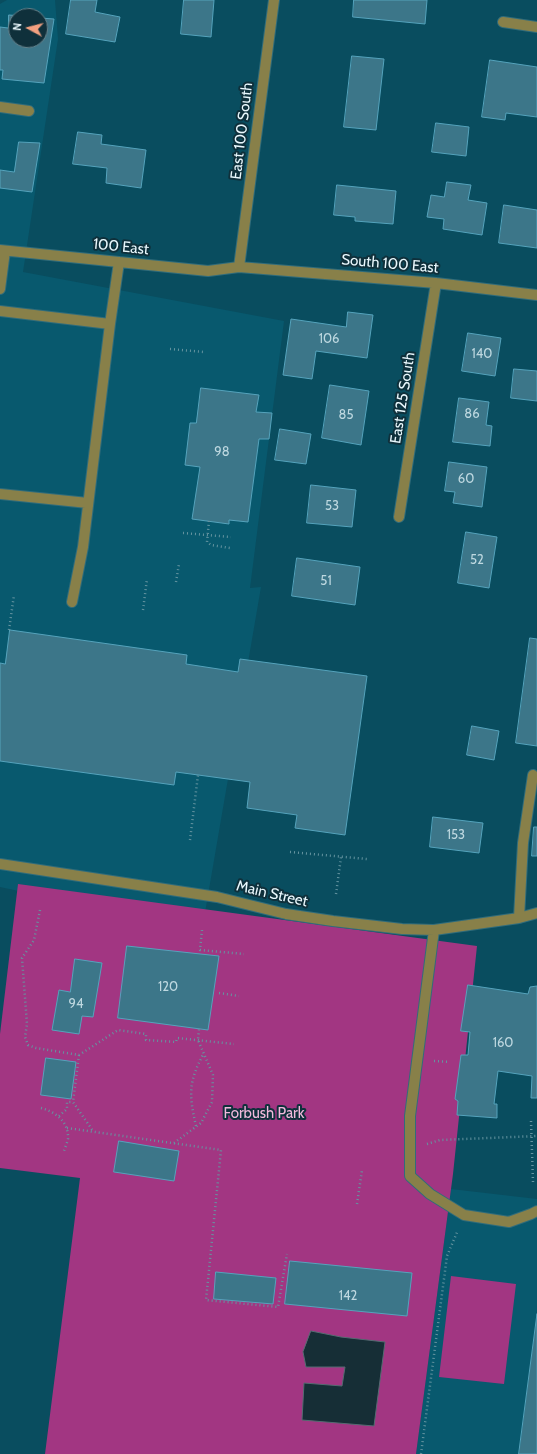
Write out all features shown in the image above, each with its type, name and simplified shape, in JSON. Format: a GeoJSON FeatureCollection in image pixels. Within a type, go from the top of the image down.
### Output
{"type":"FeatureCollection","features":[{"type":"Feature","properties":{"kind":"street","name":"East 100 South"},"geometry":{"type":"LineString","coordinates":[[240,267],[274,0]]}},
{"type":"Feature","properties":{"kind":"street"},"geometry":{"type":"LineString","coordinates":[[503,22],[537,27]]}},
{"type":"Feature","properties":{"kind":"street"},"geometry":{"type":"LineString","coordinates":[[0,107],[29,111]]}},
{"type":"Feature","properties":{"kind":"street","name":"100 East"},"geometry":{"type":"LineString","coordinates":[[3,250],[208,271],[240,267]]}},
{"type":"Feature","properties":{"kind":"street"},"geometry":{"type":"LineString","coordinates":[[0,289],[3,250]]}},
{"type":"Feature","properties":{"kind":"street"},"geometry":{"type":"LineString","coordinates":[[72,602],[83,547],[119,262]]}},
{"type":"Feature","properties":{"kind":"street","name":"South 100 East"},"geometry":{"type":"LineString","coordinates":[[240,267],[436,283],[537,295]]}},
{"type":"Feature","properties":{"kind":"street","name":"East 125 South"},"geometry":{"type":"LineString","coordinates":[[399,517],[436,283]]}},
{"type":"Feature","properties":{"kind":"street"},"geometry":{"type":"LineString","coordinates":[[0,311],[110,324]]}},
{"type":"Feature","properties":{"kind":"street"},"geometry":{"type":"LineString","coordinates":[[0,494],[88,503]]}},
{"type":"Feature","properties":{"kind":"street"},"geometry":{"type":"LineString","coordinates":[[519,918],[523,843],[533,775]]}},
{"type":"Feature","properties":{"kind":"street","name":"Main Street"},"geometry":{"type":"LineString","coordinates":[[0,864],[217,896],[286,914],[402,929],[434,930],[519,918],[537,913]]}},
{"type":"Feature","properties":{"kind":"street"},"geometry":{"type":"LineString","coordinates":[[434,930],[410,1116],[410,1176],[430,1194],[464,1215],[509,1222],[537,1211]]}},
{"type":"Feature","properties":{"kind":"path"},"geometry":{"type":"LineString","coordinates":[[170,348],[204,352]]}},
{"type":"Feature","properties":{"kind":"path"},"geometry":{"type":"LineString","coordinates":[[209,521],[207,542],[211,545],[230,548]]}},
{"type":"Feature","properties":{"kind":"path"},"geometry":{"type":"LineString","coordinates":[[183,533],[231,537]]}},
{"type":"Feature","properties":{"kind":"path"},"geometry":{"type":"LineString","coordinates":[[176,582],[179,564]]}},
{"type":"Feature","properties":{"kind":"path"},"geometry":{"type":"LineString","coordinates":[[143,610],[147,579]]}},
{"type":"Feature","properties":{"kind":"path"},"geometry":{"type":"LineString","coordinates":[[9,630],[14,595]]}},
{"type":"Feature","properties":{"kind":"path"},"geometry":{"type":"LineString","coordinates":[[190,840],[198,775]]}},
{"type":"Feature","properties":{"kind":"path"},"geometry":{"type":"LineString","coordinates":[[290,852],[367,859]]}},
{"type":"Feature","properties":{"kind":"path"},"geometry":{"type":"LineString","coordinates":[[336,894],[341,857]]}},
{"type":"Feature","properties":{"kind":"path"},"geometry":{"type":"LineString","coordinates":[[40,910],[34,940],[22,958],[27,1024],[25,1037],[28,1046],[79,1054],[118,1030],[146,1034],[146,1040],[176,1042],[177,1038],[234,1044]]}},
{"type":"Feature","properties":{"kind":"path"},"geometry":{"type":"LineString","coordinates":[[202,930],[200,950],[244,954]]}},
{"type":"Feature","properties":{"kind":"path"},"geometry":{"type":"LineString","coordinates":[[219,993],[239,996]]}},
{"type":"Feature","properties":{"kind":"path"},"geometry":{"type":"LineString","coordinates":[[173,1143],[201,1123],[212,1102],[213,1075],[198,1040],[199,1029]]}},
{"type":"Feature","properties":{"kind":"path"},"geometry":{"type":"LineString","coordinates":[[196,1126],[191,1102],[192,1085],[195,1069],[204,1053]]}},
{"type":"Feature","properties":{"kind":"path"},"geometry":{"type":"LineString","coordinates":[[79,1054],[73,1102],[93,1132]]}},
{"type":"Feature","properties":{"kind":"path"},"geometry":{"type":"LineString","coordinates":[[59,1116],[67,1109],[68,1102],[73,1102]]}},
{"type":"Feature","properties":{"kind":"path"},"geometry":{"type":"LineString","coordinates":[[41,1108],[53,1112],[59,1116],[66,1128],[68,1139],[64,1151]]}},
{"type":"Feature","properties":{"kind":"path"},"geometry":{"type":"LineString","coordinates":[[531,1121],[533,1182]]}},
{"type":"Feature","properties":{"kind":"path"},"geometry":{"type":"LineString","coordinates":[[66,1128],[221,1150],[206,1300],[278,1307],[287,1254]]}},
{"type":"Feature","properties":{"kind":"path"},"geometry":{"type":"LineString","coordinates":[[424,1144],[440,1140],[537,1136]]}},
{"type":"Feature","properties":{"kind":"path"},"geometry":{"type":"LineString","coordinates":[[358,1204],[362,1170]]}},
{"type":"Feature","properties":{"kind":"path"},"geometry":{"type":"LineString","coordinates":[[421,1454],[447,1256],[464,1215]]}},
{"type":"Feature","properties":{"kind":"shaded area"},"geometry":{"type":"Polygon","coordinates":[[[7,0],[55,0],[58,39],[23,272],[284,321],[250,588],[261,587],[202,930],[0,887],[0,4],[7,0]]]}},
{"type":"Feature","properties":{"kind":"shaded area"},"geometry":{"type":"Polygon","coordinates":[[[451,1189],[537,1199],[537,1454],[416,1454],[451,1189]]]}},
{"type":"Feature","properties":{"kind":"shaded area"},"geometry":{"type":"Polygon","coordinates":[[[311,1331],[341,1337],[385,1342],[374,1426],[302,1420],[304,1383],[342,1386],[345,1367],[306,1367],[303,1352],[311,1331]]]}},
{"type":"Feature","properties":{"kind":"green space","name":"Forbush Park"},"geometry":{"type":"Polygon","coordinates":[[[18,884],[477,946],[453,1174],[416,1454],[45,1454],[80,1178],[0,1168],[0,1034],[18,884]]]}},
{"type":"Feature","properties":{"kind":"green space"},"geometry":{"type":"Polygon","coordinates":[[[451,1276],[516,1284],[504,1384],[439,1377],[451,1276]]]}},
{"type":"Feature","properties":{"kind":"building"},"geometry":{"type":"Polygon","coordinates":[[[71,0],[97,0],[95,12],[120,17],[115,42],[66,34],[71,0]]]}},
{"type":"Feature","properties":{"kind":"building"},"geometry":{"type":"Polygon","coordinates":[[[184,0],[214,0],[211,37],[181,34],[184,0]]]}},
{"type":"Feature","properties":{"kind":"building"},"geometry":{"type":"Polygon","coordinates":[[[354,0],[427,0],[425,24],[353,17],[354,0]]]}},
{"type":"Feature","properties":{"kind":"building"},"geometry":{"type":"Polygon","coordinates":[[[48,19],[54,19],[44,83],[2,79],[3,70],[0,70],[0,27],[8,28],[8,48],[48,48],[48,19]]]}},
{"type":"Feature","properties":{"kind":"building"},"geometry":{"type":"Polygon","coordinates":[[[352,56],[384,59],[376,130],[344,127],[352,56]]]}},
{"type":"Feature","properties":{"kind":"building"},"geometry":{"type":"Polygon","coordinates":[[[490,60],[537,67],[537,117],[506,113],[505,120],[482,117],[490,60]]]}},
{"type":"Feature","properties":{"kind":"building"},"geometry":{"type":"Polygon","coordinates":[[[436,123],[469,127],[466,156],[432,152],[436,123]]]}},
{"type":"Feature","properties":{"kind":"building"},"geometry":{"type":"Polygon","coordinates":[[[78,132],[102,135],[101,144],[146,150],[141,188],[106,183],[107,168],[73,164],[78,132]]]}},
{"type":"Feature","properties":{"kind":"building"},"geometry":{"type":"Polygon","coordinates":[[[19,142],[40,143],[32,192],[0,188],[0,170],[14,172],[19,142]]]}},
{"type":"Feature","properties":{"kind":"building"},"geometry":{"type":"Polygon","coordinates":[[[447,182],[471,185],[468,200],[487,203],[482,235],[443,229],[444,219],[427,217],[431,195],[444,197],[447,182]]]}},
{"type":"Feature","properties":{"kind":"building"},"geometry":{"type":"Polygon","coordinates":[[[337,185],[396,191],[393,224],[355,221],[355,217],[334,215],[337,185]]]}},
{"type":"Feature","properties":{"kind":"building"},"geometry":{"type":"Polygon","coordinates":[[[504,205],[537,210],[537,248],[499,243],[504,205]]]}},
{"type":"Feature","properties":{"kind":"building"},"geometry":{"type":"Polygon","coordinates":[[[348,312],[373,315],[367,358],[316,351],[312,379],[283,375],[291,319],[346,327],[348,312]]]}},
{"type":"Feature","properties":{"kind":"building"},"geometry":{"type":"Polygon","coordinates":[[[468,333],[501,338],[495,376],[462,371],[468,333]]]}},
{"type":"Feature","properties":{"kind":"building"},"geometry":{"type":"Polygon","coordinates":[[[514,369],[537,371],[537,401],[511,398],[514,369]]]}},
{"type":"Feature","properties":{"kind":"building"},"geometry":{"type":"Polygon","coordinates":[[[330,385],[369,391],[361,445],[322,438],[330,385]]]}},
{"type":"Feature","properties":{"kind":"building"},"geometry":{"type":"Polygon","coordinates":[[[201,388],[259,395],[256,412],[272,413],[269,439],[259,439],[248,522],[229,520],[229,524],[192,519],[200,467],[185,465],[190,423],[196,423],[201,388]]]}},
{"type":"Feature","properties":{"kind":"building"},"geometry":{"type":"Polygon","coordinates":[[[459,398],[489,402],[486,425],[492,426],[490,446],[453,442],[459,398]]]}},
{"type":"Feature","properties":{"kind":"building"},"geometry":{"type":"Polygon","coordinates":[[[280,429],[311,434],[306,464],[275,460],[280,429]]]}},
{"type":"Feature","properties":{"kind":"building"},"geometry":{"type":"Polygon","coordinates":[[[449,462],[487,467],[482,507],[453,503],[455,492],[445,491],[449,462]]]}},
{"type":"Feature","properties":{"kind":"building"},"geometry":{"type":"Polygon","coordinates":[[[311,485],[356,490],[352,527],[307,523],[311,485]]]}},
{"type":"Feature","properties":{"kind":"building"},"geometry":{"type":"Polygon","coordinates":[[[466,532],[497,537],[489,588],[458,583],[466,532]]]}},
{"type":"Feature","properties":{"kind":"building"},"geometry":{"type":"Polygon","coordinates":[[[297,558],[360,567],[355,605],[292,596],[297,558]]]}},
{"type":"Feature","properties":{"kind":"building"},"geometry":{"type":"Polygon","coordinates":[[[10,630],[187,655],[186,664],[238,672],[240,659],[367,676],[345,835],[295,828],[297,815],[247,808],[250,782],[176,772],[174,785],[0,761],[0,663],[5,664],[10,630]]]}},
{"type":"Feature","properties":{"kind":"building"},"geometry":{"type":"Polygon","coordinates":[[[530,638],[537,639],[537,746],[516,743],[530,638]]]}},
{"type":"Feature","properties":{"kind":"building"},"geometry":{"type":"Polygon","coordinates":[[[472,726],[499,731],[494,760],[467,755],[472,726]]]}},
{"type":"Feature","properties":{"kind":"building"},"geometry":{"type":"Polygon","coordinates":[[[433,817],[483,823],[479,853],[430,847],[433,817]]]}},
{"type":"Feature","properties":{"kind":"building"},"geometry":{"type":"Polygon","coordinates":[[[534,827],[537,827],[537,856],[532,856],[534,827]]]}},
{"type":"Feature","properties":{"kind":"building"},"geometry":{"type":"Polygon","coordinates":[[[127,946],[219,956],[208,1030],[118,1018],[127,946]]]}},
{"type":"Feature","properties":{"kind":"building"},"geometry":{"type":"Polygon","coordinates":[[[75,959],[102,963],[93,1017],[82,1016],[79,1034],[52,1030],[59,990],[70,992],[75,959]]]}},
{"type":"Feature","properties":{"kind":"building"},"geometry":{"type":"Polygon","coordinates":[[[468,985],[528,994],[530,987],[537,986],[537,1098],[531,1098],[532,1076],[498,1071],[494,1104],[497,1104],[497,1118],[457,1115],[458,1101],[455,1099],[461,1055],[468,1055],[470,1032],[461,1031],[468,985]]]}},
{"type":"Feature","properties":{"kind":"building"},"geometry":{"type":"Polygon","coordinates":[[[46,1058],[76,1062],[71,1099],[41,1095],[46,1058]]]}},
{"type":"Feature","properties":{"kind":"building"},"geometry":{"type":"Polygon","coordinates":[[[119,1141],[179,1151],[174,1181],[114,1172],[119,1141]]]}},
{"type":"Feature","properties":{"kind":"building"},"geometry":{"type":"Polygon","coordinates":[[[290,1261],[412,1273],[407,1316],[285,1304],[290,1261]]]}},
{"type":"Feature","properties":{"kind":"building"},"geometry":{"type":"Polygon","coordinates":[[[216,1272],[276,1278],[273,1304],[214,1299],[216,1272]]]}},
{"type":"Feature","properties":{"kind":"building"},"geometry":{"type":"Polygon","coordinates":[[[537,1314],[537,1454],[519,1454],[537,1314]]]}}]}
